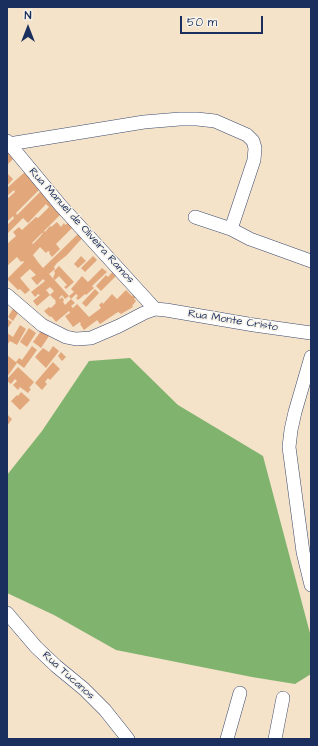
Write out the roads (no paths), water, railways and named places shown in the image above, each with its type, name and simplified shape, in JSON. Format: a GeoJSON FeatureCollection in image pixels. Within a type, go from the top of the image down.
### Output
{"type":"FeatureCollection","features":[{"type":"Feature","properties":{"kind":"street"},"geometry":{"type":"LineString","coordinates":[[8,142],[144,122],[180,119],[215,121],[247,135],[253,141],[255,148],[254,160],[230,229]]}},
{"type":"Feature","properties":{"kind":"street","name":"Rua Manuel de Oliveira Ramos"},"geometry":{"type":"LineString","coordinates":[[8,142],[61,206],[155,310]]}},
{"type":"Feature","properties":{"kind":"street"},"geometry":{"type":"LineString","coordinates":[[195,217],[311,261]]}},
{"type":"Feature","properties":{"kind":"street"},"geometry":{"type":"LineString","coordinates":[[7,295],[42,325],[66,337],[76,339],[91,338],[144,313],[155,310]]}},
{"type":"Feature","properties":{"kind":"street","name":"Rua Monte Cristo"},"geometry":{"type":"LineString","coordinates":[[155,310],[166,310],[311,333]]}},
{"type":"Feature","properties":{"kind":"street"},"geometry":{"type":"LineString","coordinates":[[311,357],[295,412],[291,430],[290,447],[303,552],[311,585]]}},
{"type":"Feature","properties":{"kind":"street","name":"Rua Tucanos"},"geometry":{"type":"LineString","coordinates":[[7,613],[36,647],[84,689],[105,710],[128,739]]}},
{"type":"Feature","properties":{"kind":"street"},"geometry":{"type":"LineString","coordinates":[[227,739],[240,692]]}},
{"type":"Feature","properties":{"kind":"street"},"geometry":{"type":"LineString","coordinates":[[275,739],[283,698]]}}]}
